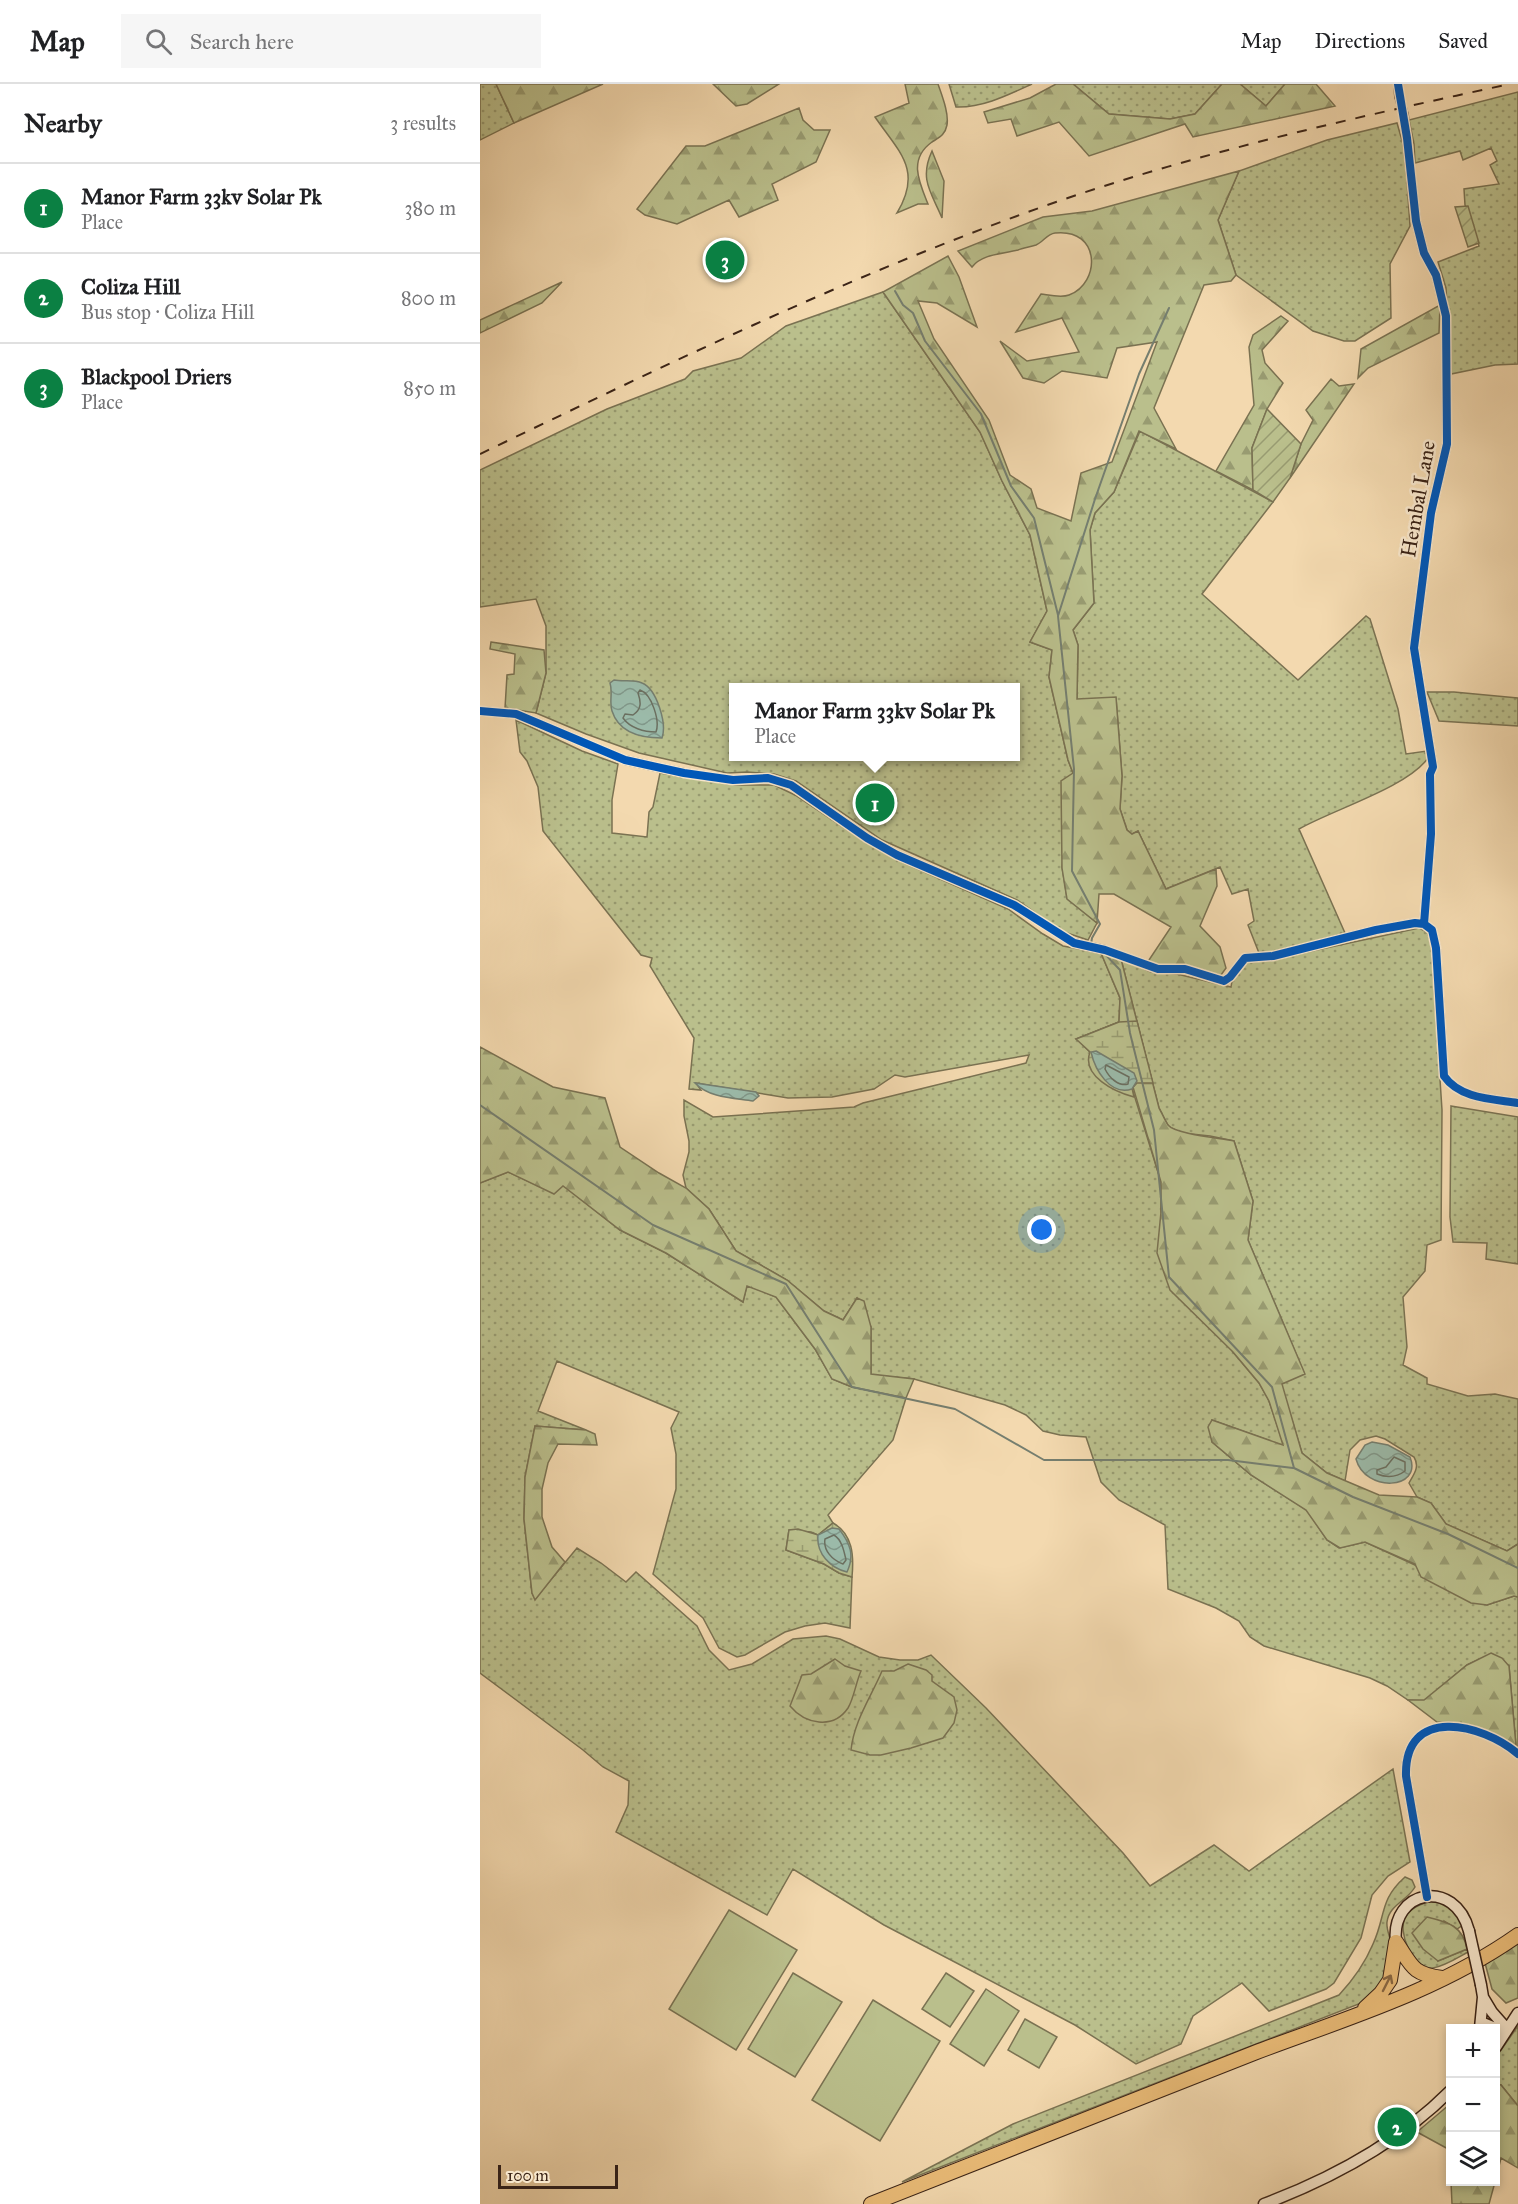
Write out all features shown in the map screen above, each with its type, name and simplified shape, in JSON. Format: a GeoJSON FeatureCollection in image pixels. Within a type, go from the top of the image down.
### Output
{"type":"FeatureCollection","features":[{"type":"Feature","properties":{"kind":"highway"},"geometry":{"type":"LineString","coordinates":[[871,2204],[1402,1997],[1493,1953],[1518,1935]]}},
{"type":"Feature","properties":{"kind":"highway"},"geometry":{"type":"LineString","coordinates":[[1396,1942],[1413,1969],[1425,1976],[1442,1978]]}},
{"type":"Feature","properties":{"kind":"highway"},"geometry":{"type":"LineString","coordinates":[[1358,2013],[1386,1987],[1394,1965],[1396,1942]]}},
{"type":"Feature","properties":{"kind":"street","name":"Hembal Lane"},"geometry":{"type":"LineString","coordinates":[[1398,84],[1404,115],[1416,221],[1424,253],[1436,275],[1446,316],[1448,444],[1431,513],[1414,648],[1433,767],[1430,774],[1431,825],[1424,924]]}},
{"type":"Feature","properties":{"kind":"street"},"geometry":{"type":"LineString","coordinates":[[480,711],[516,714],[625,760],[684,773],[732,780],[768,778],[791,785],[867,838],[897,855],[1014,905],[1074,943],[1158,969],[1185,969],[1224,981],[1245,958],[1273,956],[1376,930],[1415,923],[1424,924],[1432,930],[1436,948],[1444,1076],[1449,1083],[1464,1092],[1484,1098],[1518,1102]]}},
{"type":"Feature","properties":{"kind":"street"},"geometry":{"type":"LineString","coordinates":[[1426,1898],[1406,1776],[1410,1750],[1426,1731],[1447,1725],[1459,1726],[1484,1734],[1505,1744],[1518,1754]]}},
{"type":"Feature","properties":{"kind":"street"},"geometry":{"type":"LineString","coordinates":[[1396,1942],[1396,1925],[1401,1912],[1412,1902],[1426,1898],[1440,1898],[1456,1904],[1463,1913],[1469,1931],[1482,1991],[1484,2020],[1507,2029]]}},
{"type":"Feature","properties":{"kind":"street"},"geometry":{"type":"LineString","coordinates":[[1500,2040],[1518,2013]]}},
{"type":"Feature","properties":{"kind":"street"},"geometry":{"type":"LineString","coordinates":[[1264,2204],[1322,2180],[1373,2152],[1423,2117],[1446,2095]]}},
{"type":"Feature","properties":{"kind":"green space"},"geometry":{"type":"Polygon","coordinates":[[[480,84],[496,84],[514,123],[480,140],[480,84]]]}},
{"type":"Feature","properties":{"kind":"green space"},"geometry":{"type":"Polygon","coordinates":[[[496,84],[603,84],[514,123],[496,84]]]}},
{"type":"Feature","properties":{"kind":"green space"},"geometry":{"type":"Polygon","coordinates":[[[713,84],[779,84],[747,104],[736,106],[713,84]]]}},
{"type":"Feature","properties":{"kind":"green space"},"geometry":{"type":"Polygon","coordinates":[[[905,84],[938,84],[945,104],[947,120],[943,133],[925,149],[918,163],[919,179],[928,204],[918,204],[897,213],[905,198],[908,173],[899,151],[875,117],[909,103],[905,84]]]}},
{"type":"Feature","properties":{"kind":"green space"},"geometry":{"type":"Polygon","coordinates":[[[949,84],[1032,84],[985,103],[956,107],[949,84]]]}},
{"type":"Feature","properties":{"kind":"green space"},"geometry":{"type":"Polygon","coordinates":[[[1056,84],[1073,84],[1109,114],[1170,119],[1195,114],[1222,84],[1240,84],[1266,106],[1285,84],[1316,84],[1335,106],[1193,137],[1185,124],[1089,156],[1059,122],[1017,136],[1011,119],[988,123],[984,112],[1030,98],[1056,84]]]}},
{"type":"Feature","properties":{"kind":"green space"},"geometry":{"type":"Polygon","coordinates":[[[1073,84],[1222,84],[1195,114],[1170,119],[1109,114],[1073,84]]]}},
{"type":"Feature","properties":{"kind":"green space"},"geometry":{"type":"Polygon","coordinates":[[[1240,84],[1285,84],[1266,106],[1240,84]]]}},
{"type":"Feature","properties":{"kind":"green space"},"geometry":{"type":"Polygon","coordinates":[[[1518,92],[1518,364],[1495,365],[1451,374],[1446,288],[1438,262],[1479,246],[1465,205],[1464,189],[1499,184],[1490,165],[1497,161],[1491,148],[1463,160],[1460,151],[1415,163],[1409,120],[1518,92]]]}},
{"type":"Feature","properties":{"kind":"green space"},"geometry":{"type":"Polygon","coordinates":[[[799,108],[803,120],[814,130],[830,130],[816,162],[772,184],[778,200],[739,217],[729,200],[677,224],[645,215],[637,209],[686,146],[705,146],[799,108]]]}},
{"type":"Feature","properties":{"kind":"green space"},"geometry":{"type":"Polygon","coordinates":[[[1397,123],[1405,151],[1410,226],[1390,264],[1391,318],[1355,341],[1344,341],[1313,331],[1236,275],[1218,220],[1239,171],[1327,140],[1397,123]]]}},
{"type":"Feature","properties":{"kind":"green space"},"geometry":{"type":"Polygon","coordinates":[[[932,151],[944,181],[942,218],[928,185],[928,161],[932,151]]]}},
{"type":"Feature","properties":{"kind":"green space"},"geometry":{"type":"Polygon","coordinates":[[[1239,171],[1218,220],[1236,275],[1231,281],[1204,285],[1154,408],[1176,449],[1139,431],[1114,492],[1095,513],[1090,530],[1094,603],[1073,630],[1078,645],[1077,699],[1116,697],[1122,776],[1120,809],[1127,830],[1132,834],[1138,831],[1166,889],[1216,869],[1217,886],[1200,926],[1220,947],[1226,968],[1221,975],[1147,963],[1171,927],[1114,894],[1099,894],[1097,923],[1067,899],[1062,868],[1061,781],[1073,773],[1049,677],[1052,650],[1030,642],[1047,611],[1030,535],[980,432],[883,292],[948,256],[959,277],[977,327],[937,303],[918,301],[934,339],[989,420],[1010,475],[1031,489],[1037,508],[1071,521],[1081,473],[1112,462],[1157,342],[1117,348],[1107,378],[1062,371],[1044,383],[1023,378],[1000,341],[1027,361],[1079,352],[1062,318],[1016,332],[1041,294],[1066,296],[1079,289],[1087,280],[1091,269],[1088,247],[1081,239],[1070,234],[1055,233],[1036,245],[981,259],[972,267],[958,251],[1043,217],[1092,211],[1239,171]]]}},
{"type":"Feature","properties":{"kind":"green space"},"geometry":{"type":"Polygon","coordinates":[[[1468,206],[1479,243],[1468,247],[1455,207],[1468,206]]]}},
{"type":"Feature","properties":{"kind":"green space"},"geometry":{"type":"Polygon","coordinates":[[[562,282],[542,303],[480,333],[480,320],[562,282]]]}},
{"type":"Feature","properties":{"kind":"green space"},"geometry":{"type":"Polygon","coordinates":[[[883,292],[980,432],[1030,535],[1047,611],[1030,642],[1052,650],[1049,677],[1073,773],[1062,867],[1067,898],[1097,923],[1088,940],[1061,931],[1017,900],[882,840],[796,781],[774,774],[727,773],[639,753],[536,713],[546,673],[546,626],[536,599],[480,607],[480,470],[607,409],[685,379],[693,371],[741,358],[786,326],[883,292]]]}},
{"type":"Feature","properties":{"kind":"green space"},"geometry":{"type":"Polygon","coordinates":[[[1440,305],[1439,333],[1368,368],[1358,378],[1361,349],[1440,305]]]}},
{"type":"Feature","properties":{"kind":"green space"},"geometry":{"type":"Polygon","coordinates":[[[1281,316],[1288,321],[1262,350],[1265,363],[1283,383],[1267,409],[1252,448],[1253,490],[1216,471],[1254,405],[1249,347],[1253,335],[1281,316]]]}},
{"type":"Feature","properties":{"kind":"green space"},"geometry":{"type":"Polygon","coordinates":[[[1331,379],[1339,386],[1354,384],[1290,478],[1301,444],[1313,420],[1306,410],[1331,379]]]}},
{"type":"Feature","properties":{"kind":"green space"},"geometry":{"type":"Polygon","coordinates":[[[1267,409],[1301,444],[1290,478],[1273,502],[1253,490],[1252,448],[1267,409]]]}},
{"type":"Feature","properties":{"kind":"green space"},"geometry":{"type":"Polygon","coordinates":[[[1140,431],[1273,502],[1202,594],[1298,680],[1366,616],[1370,619],[1398,709],[1406,754],[1427,751],[1428,758],[1404,779],[1299,829],[1345,933],[1278,952],[1259,953],[1248,925],[1254,921],[1248,889],[1232,894],[1220,867],[1166,889],[1138,831],[1132,834],[1127,830],[1120,809],[1122,776],[1116,698],[1077,700],[1078,645],[1073,630],[1094,603],[1090,530],[1095,513],[1114,492],[1140,431]]]}},
{"type":"Feature","properties":{"kind":"green space"},"geometry":{"type":"Polygon","coordinates":[[[491,642],[544,650],[546,673],[536,713],[505,708],[507,675],[514,674],[515,654],[490,649],[491,642]]]}},
{"type":"Feature","properties":{"kind":"green space"},"geometry":{"type":"Polygon","coordinates":[[[1427,692],[1518,698],[1518,726],[1439,721],[1427,692]]]}},
{"type":"Feature","properties":{"kind":"green space"},"geometry":{"type":"Polygon","coordinates":[[[516,720],[582,751],[618,764],[612,800],[612,833],[647,837],[649,812],[653,807],[660,773],[735,785],[774,785],[795,795],[864,841],[902,862],[1008,909],[1063,946],[1101,953],[1120,998],[1119,1022],[1077,1039],[1134,1096],[1132,1088],[1161,1182],[1161,1212],[1233,1352],[1259,1383],[1269,1401],[1284,1446],[1212,1420],[1212,1442],[1251,1475],[1307,1510],[1327,1540],[1339,1548],[1365,1542],[1415,1565],[1487,1605],[1514,1596],[1518,1597],[1518,1748],[1509,1666],[1491,1654],[1467,1665],[1424,1701],[1408,1700],[1370,1678],[1264,1646],[1250,1637],[1239,1621],[1216,1608],[1168,1589],[1165,1525],[1119,1500],[1101,1482],[1086,1437],[1043,1431],[1026,1415],[1005,1405],[914,1379],[871,1375],[871,1327],[857,1298],[843,1320],[824,1311],[787,1280],[736,1251],[709,1209],[686,1188],[683,1175],[689,1152],[689,1141],[684,1116],[684,1100],[713,1117],[854,1107],[1026,1063],[1029,1055],[905,1077],[895,1075],[874,1089],[832,1097],[788,1098],[696,1083],[701,1090],[689,1089],[694,1038],[650,966],[652,958],[641,955],[543,831],[538,787],[527,761],[520,752],[516,720]]]}},
{"type":"Feature","properties":{"kind":"green space"},"geometry":{"type":"Polygon","coordinates":[[[1419,928],[1427,932],[1431,942],[1442,1110],[1441,1240],[1427,1245],[1425,1271],[1403,1297],[1407,1347],[1403,1365],[1427,1378],[1427,1384],[1468,1396],[1495,1394],[1518,1399],[1518,1544],[1507,1551],[1446,1524],[1431,1503],[1417,1497],[1409,1483],[1416,1467],[1414,1457],[1385,1439],[1376,1436],[1360,1440],[1350,1450],[1345,1481],[1327,1473],[1302,1453],[1281,1384],[1304,1373],[1248,1240],[1253,1201],[1234,1141],[1182,1133],[1169,1127],[1159,1108],[1121,959],[1151,972],[1177,974],[1231,987],[1232,981],[1245,962],[1284,957],[1419,928]]]}},
{"type":"Feature","properties":{"kind":"green space"},"geometry":{"type":"Polygon","coordinates":[[[1101,953],[1121,959],[1159,1108],[1168,1125],[1179,1131],[1234,1141],[1253,1201],[1248,1240],[1305,1374],[1282,1384],[1302,1453],[1327,1473],[1379,1495],[1417,1497],[1431,1503],[1446,1524],[1507,1551],[1518,1544],[1518,1597],[1514,1596],[1487,1605],[1471,1603],[1421,1577],[1415,1564],[1365,1542],[1340,1548],[1327,1540],[1306,1510],[1251,1475],[1212,1442],[1208,1427],[1212,1420],[1283,1445],[1269,1401],[1259,1383],[1233,1352],[1170,1290],[1157,1253],[1161,1182],[1133,1087],[1137,1082],[1076,1039],[1119,1022],[1120,998],[1101,953]]]}},
{"type":"Feature","properties":{"kind":"green space"},"geometry":{"type":"Polygon","coordinates":[[[1137,1021],[1153,1083],[1137,1083],[1132,1088],[1134,1097],[1109,1087],[1095,1075],[1090,1068],[1090,1052],[1076,1039],[1119,1022],[1137,1021]]]}},
{"type":"Feature","properties":{"kind":"green space"},"geometry":{"type":"Polygon","coordinates":[[[480,1047],[553,1087],[605,1098],[620,1147],[686,1188],[709,1209],[736,1251],[787,1280],[824,1311],[843,1320],[857,1298],[864,1301],[871,1327],[871,1374],[914,1379],[906,1398],[852,1387],[832,1379],[815,1349],[776,1297],[747,1286],[743,1302],[666,1253],[620,1230],[563,1186],[554,1194],[508,1172],[480,1183],[480,1047]]]}},
{"type":"Feature","properties":{"kind":"green space"},"geometry":{"type":"Polygon","coordinates":[[[1451,1106],[1518,1117],[1518,1264],[1486,1259],[1487,1243],[1453,1242],[1450,1217],[1451,1106]]]}},
{"type":"Feature","properties":{"kind":"green space"},"geometry":{"type":"Polygon","coordinates":[[[508,1172],[554,1193],[563,1185],[620,1230],[666,1253],[743,1302],[747,1285],[776,1297],[815,1349],[832,1379],[852,1387],[906,1398],[893,1440],[828,1515],[833,1523],[818,1535],[789,1530],[786,1550],[852,1577],[850,1628],[825,1623],[805,1626],[785,1632],[745,1655],[737,1657],[719,1648],[703,1618],[653,1574],[676,1489],[676,1454],[671,1428],[679,1412],[557,1361],[538,1411],[586,1430],[535,1426],[525,1477],[524,1519],[532,1593],[535,1599],[577,1548],[626,1582],[636,1572],[697,1626],[709,1650],[729,1670],[752,1664],[793,1639],[826,1636],[840,1639],[879,1657],[918,1660],[931,1655],[986,1708],[1123,1853],[1150,1886],[1214,1845],[1249,1871],[1393,1769],[1410,1862],[1388,1876],[1372,1895],[1361,1938],[1334,1983],[1326,1989],[1269,2011],[1242,1983],[1193,2016],[1181,2044],[1136,2064],[1075,2025],[884,1925],[793,1869],[767,1915],[616,1832],[628,1805],[629,1781],[603,1767],[480,1673],[480,1183],[508,1172]]]}},
{"type":"Feature","properties":{"kind":"green space"},"geometry":{"type":"Polygon","coordinates":[[[535,1426],[586,1430],[595,1434],[597,1445],[558,1444],[548,1463],[542,1489],[542,1517],[552,1547],[565,1562],[535,1600],[532,1593],[524,1519],[525,1477],[535,1426]]]}},
{"type":"Feature","properties":{"kind":"green space"},"geometry":{"type":"Polygon","coordinates":[[[833,1523],[845,1533],[851,1546],[852,1577],[786,1550],[789,1530],[798,1529],[818,1535],[833,1523]]]}},
{"type":"Feature","properties":{"kind":"green space"},"geometry":{"type":"Polygon","coordinates":[[[1491,1653],[1502,1658],[1509,1666],[1516,1746],[1491,1732],[1463,1724],[1437,1722],[1408,1700],[1424,1700],[1467,1665],[1491,1653]]]}},
{"type":"Feature","properties":{"kind":"green space"},"geometry":{"type":"Polygon","coordinates":[[[835,1659],[845,1666],[861,1671],[848,1708],[835,1720],[827,1722],[803,1717],[790,1706],[802,1675],[811,1674],[835,1659]]]}},
{"type":"Feature","properties":{"kind":"green space"},"geometry":{"type":"Polygon","coordinates":[[[908,1664],[926,1670],[932,1675],[932,1681],[954,1697],[957,1710],[954,1723],[943,1738],[911,1748],[881,1755],[870,1755],[851,1750],[859,1719],[882,1671],[894,1671],[908,1664]]]}},
{"type":"Feature","properties":{"kind":"green space"},"geometry":{"type":"Polygon","coordinates":[[[1405,1877],[1412,1880],[1415,1887],[1388,1916],[1387,1925],[1391,1942],[1390,1962],[1383,1980],[1369,2000],[902,2182],[1013,2124],[1339,1995],[1366,1958],[1377,1934],[1387,1901],[1405,1877]]]}},
{"type":"Feature","properties":{"kind":"green space"},"geometry":{"type":"Polygon","coordinates":[[[1430,1901],[1451,1907],[1458,1914],[1463,1925],[1457,1929],[1444,1921],[1438,1961],[1467,1949],[1468,1952],[1433,1968],[1419,1963],[1413,1956],[1403,1931],[1403,1923],[1408,1913],[1430,1901]]]}},
{"type":"Feature","properties":{"kind":"green space"},"geometry":{"type":"Polygon","coordinates":[[[729,1910],[797,1950],[736,2050],[669,2009],[729,1910]]]}},
{"type":"Feature","properties":{"kind":"green space"},"geometry":{"type":"Polygon","coordinates":[[[1427,1917],[1442,1921],[1458,1930],[1467,1949],[1438,1961],[1423,1949],[1412,1933],[1427,1917]]]}},
{"type":"Feature","properties":{"kind":"green space"},"geometry":{"type":"Polygon","coordinates":[[[1518,1942],[1518,1998],[1506,2003],[1492,1989],[1485,1963],[1518,1942]]]}},
{"type":"Feature","properties":{"kind":"green space"},"geometry":{"type":"Polygon","coordinates":[[[793,1973],[842,2002],[795,2077],[748,2049],[793,1973]]]}},
{"type":"Feature","properties":{"kind":"green space"},"geometry":{"type":"Polygon","coordinates":[[[946,1973],[974,1991],[950,2027],[922,2009],[946,1973]]]}},
{"type":"Feature","properties":{"kind":"green space"},"geometry":{"type":"Polygon","coordinates":[[[986,1989],[1019,2011],[984,2066],[950,2044],[986,1989]]]}},
{"type":"Feature","properties":{"kind":"green space"},"geometry":{"type":"Polygon","coordinates":[[[873,2000],[940,2041],[880,2141],[812,2100],[873,2000]]]}},
{"type":"Feature","properties":{"kind":"green space"},"geometry":{"type":"Polygon","coordinates":[[[1025,2019],[1057,2037],[1039,2068],[1008,2050],[1025,2019]]]}},
{"type":"Feature","properties":{"kind":"green space"},"geometry":{"type":"Polygon","coordinates":[[[1518,2026],[1518,2106],[1500,2085],[1500,2051],[1518,2026]]]}},
{"type":"Feature","properties":{"kind":"green space"},"geometry":{"type":"Polygon","coordinates":[[[1500,2085],[1518,2106],[1518,2168],[1501,2158],[1500,2162],[1500,2085]]]}},
{"type":"Feature","properties":{"kind":"green space"},"geometry":{"type":"Polygon","coordinates":[[[1446,2107],[1446,2148],[1417,2132],[1446,2107]]]}},
{"type":"Feature","properties":{"kind":"green space"},"geometry":{"type":"Polygon","coordinates":[[[1451,2186],[1494,2186],[1489,2204],[1452,2204],[1451,2186]]]}},
{"type":"Feature","properties":{"kind":"water"},"geometry":{"type":"Polygon","coordinates":[[[614,680],[639,682],[652,692],[662,716],[662,738],[632,733],[615,718],[611,708],[610,683],[614,680]]]}},
{"type":"Feature","properties":{"kind":"water"},"geometry":{"type":"Polygon","coordinates":[[[1096,1051],[1134,1073],[1137,1081],[1132,1089],[1117,1089],[1105,1080],[1093,1059],[1091,1052],[1096,1051]]]}},
{"type":"Feature","properties":{"kind":"water"},"geometry":{"type":"Polygon","coordinates":[[[695,1083],[756,1092],[759,1096],[753,1101],[722,1096],[707,1092],[695,1083]]]}},
{"type":"Feature","properties":{"kind":"water"},"geometry":{"type":"Polygon","coordinates":[[[1372,1442],[1388,1445],[1410,1457],[1412,1468],[1408,1476],[1401,1481],[1380,1482],[1370,1478],[1361,1470],[1356,1459],[1365,1445],[1372,1442]]]}},
{"type":"Feature","properties":{"kind":"water"},"geometry":{"type":"Polygon","coordinates":[[[832,1528],[839,1529],[848,1544],[851,1560],[847,1572],[835,1567],[825,1559],[819,1548],[818,1535],[832,1528]]]}},
{"type":"Feature","properties":{"kind":"waterway"},"geometry":{"type":"LineString","coordinates":[[895,291],[903,305],[913,313],[925,341],[981,414],[1011,486],[1034,518],[1058,615]]}},
{"type":"Feature","properties":{"kind":"waterway"},"geometry":{"type":"LineString","coordinates":[[1091,944],[1100,924],[1072,871],[1074,769],[1058,616],[1095,499],[1139,374],[1169,308]]}},
{"type":"Feature","properties":{"kind":"waterway"},"geometry":{"type":"LineString","coordinates":[[1103,952],[1120,970],[1130,1033],[1154,1130],[1169,1277],[1272,1387],[1294,1468],[1353,1497],[1448,1534],[1518,1568]]}},
{"type":"Feature","properties":{"kind":"waterway"},"geometry":{"type":"LineString","coordinates":[[480,1105],[653,1225],[786,1284],[852,1387],[955,1409],[1044,1460],[1228,1460],[1293,1468]]}},
{"type":"Feature","properties":{"kind":"railway"},"geometry":{"type":"LineString","coordinates":[[480,454],[764,320],[908,258],[1056,202],[1224,151],[1338,122],[1510,84]]}},
{"type":"Feature","properties":{"kind":"cycle path"},"geometry":{"type":"LineString","coordinates":[[1398,84],[1407,138],[1416,221],[1424,253],[1436,275],[1446,316],[1447,444],[1431,513],[1414,648],[1433,767],[1430,774],[1431,834],[1424,924]]}},
{"type":"Feature","properties":{"kind":"cycle path"},"geometry":{"type":"LineString","coordinates":[[480,711],[516,714],[625,760],[684,773],[733,780],[768,778],[791,785],[867,838],[897,855],[1014,905],[1074,943],[1105,950],[1158,969],[1185,969],[1224,981],[1245,958],[1273,956],[1376,930],[1415,923],[1424,924],[1432,930],[1436,948],[1444,1076],[1451,1084],[1468,1094],[1518,1103]]}},
{"type":"Feature","properties":{"kind":"cycle path"},"geometry":{"type":"LineString","coordinates":[[1427,1897],[1406,1776],[1409,1753],[1418,1738],[1431,1730],[1448,1727],[1466,1729],[1485,1734],[1518,1754]]}},
{"type":"Feature","properties":{"kind":"place","name":"Blackpool Driers"},"geometry":{"type":"Point","coordinates":[725,260]}},
{"type":"Feature","properties":{"kind":"place","name":"Manor Farm 33kv Solar Pk"},"geometry":{"type":"Point","coordinates":[875,803]}},
{"type":"Feature","properties":{"kind":"place","name":"Coliza Hill"},"geometry":{"type":"Point","coordinates":[1397,2127]}}]}
